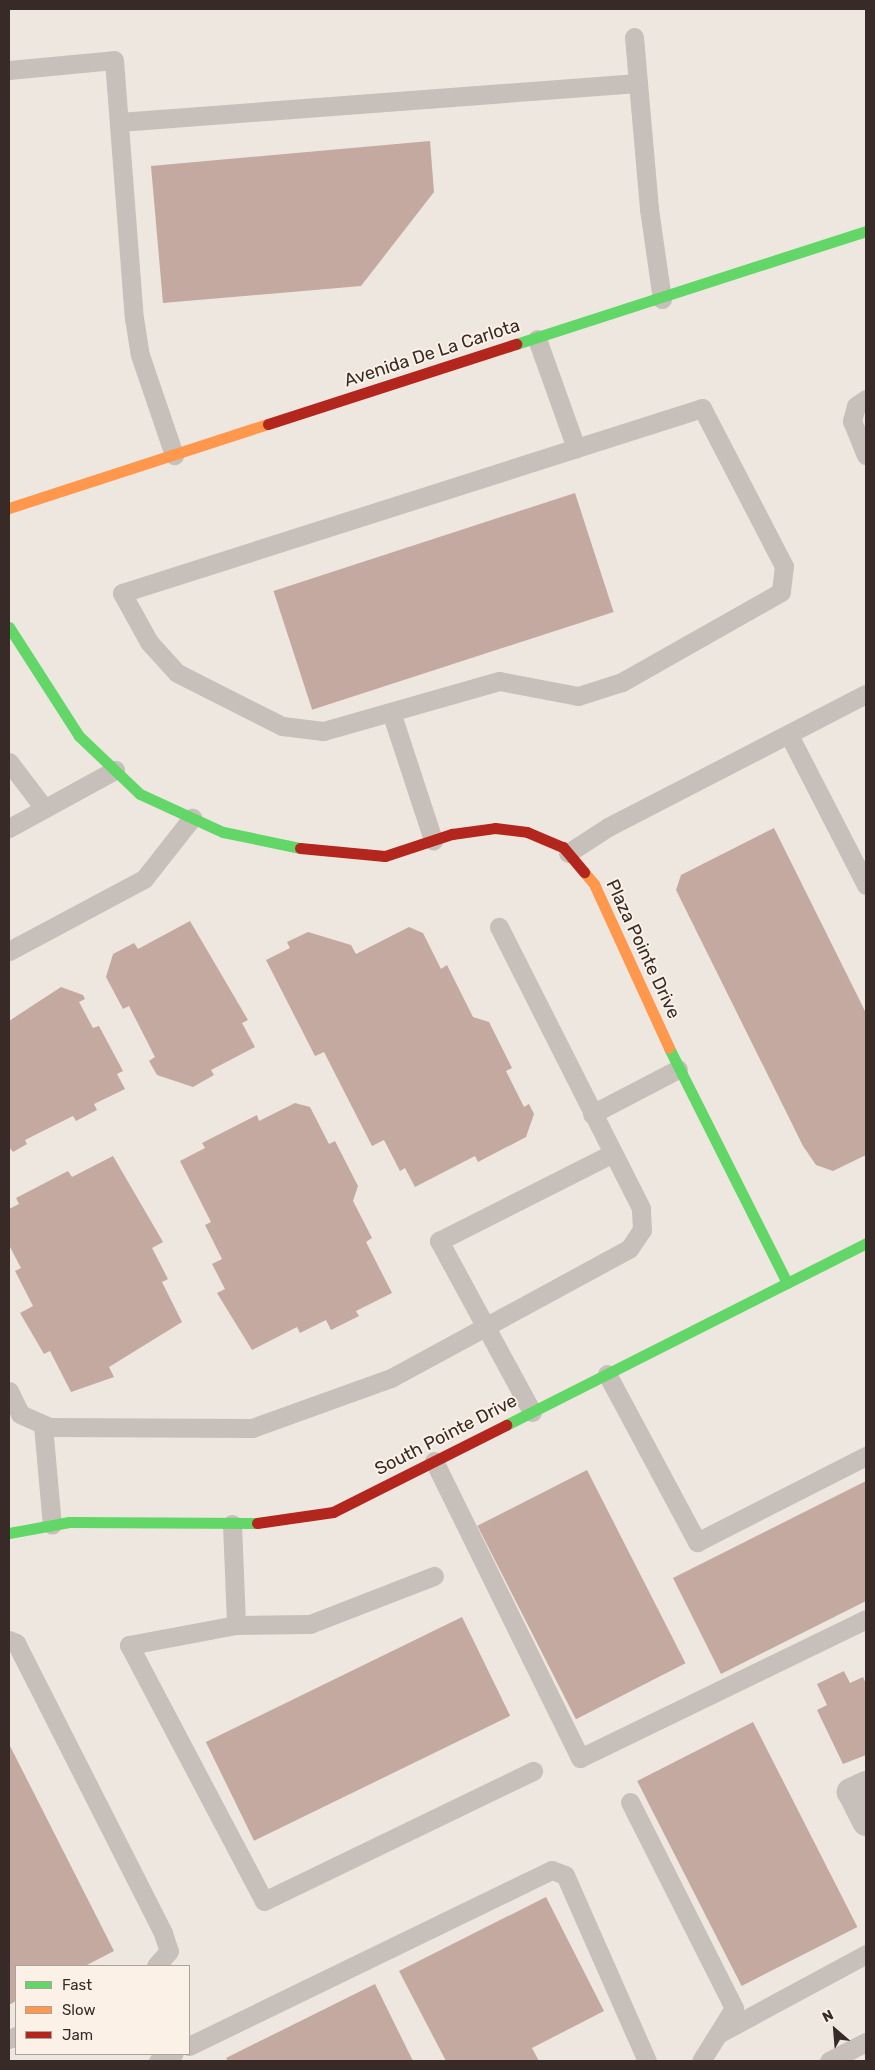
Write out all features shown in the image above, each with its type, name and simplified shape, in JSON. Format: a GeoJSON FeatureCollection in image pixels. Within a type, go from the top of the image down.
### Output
{"type":"FeatureCollection","features":[{"type":"Feature","properties":{"kind":"street","name":"Avenida De La Carlota"},"geometry":{"type":"LineString","coordinates":[[9,508],[662,299],[866,231]]}},
{"type":"Feature","properties":{"kind":"street","name":"Plaza Pointe Drive"},"geometry":{"type":"LineString","coordinates":[[9,626],[79,736],[140,794],[222,832],[326,854],[385,856],[433,840],[495,828],[527,832],[568,852],[594,884],[678,1069],[787,1283]]}},
{"type":"Feature","properties":{"kind":"street","name":"South Pointe Drive"},"geometry":{"type":"LineString","coordinates":[[9,1532],[52,1525],[232,1524],[333,1512],[866,1243]]}},
{"type":"Feature","properties":{"kind":"street"},"geometry":{"type":"LineString","coordinates":[[859,1789],[866,1822]]}},
{"type":"Feature","properties":{"kind":"lane"},"geometry":{"type":"LineString","coordinates":[[634,37],[662,299]]}},
{"type":"Feature","properties":{"kind":"lane"},"geometry":{"type":"LineString","coordinates":[[9,70],[114,60],[137,336],[174,455]]}},
{"type":"Feature","properties":{"kind":"lane"},"geometry":{"type":"LineString","coordinates":[[119,122],[638,83]]}},
{"type":"Feature","properties":{"kind":"lane"},"geometry":{"type":"LineString","coordinates":[[537,338],[576,448]]}},
{"type":"Feature","properties":{"kind":"lane"},"geometry":{"type":"LineString","coordinates":[[866,399],[856,406],[852,421],[866,455]]}},
{"type":"Feature","properties":{"kind":"lane"},"geometry":{"type":"LineString","coordinates":[[702,408],[784,566],[781,592],[622,682],[578,696],[499,680],[392,715],[323,731],[282,726],[176,673],[149,642],[122,593],[576,448],[702,408]]}},
{"type":"Feature","properties":{"kind":"lane"},"geometry":{"type":"LineString","coordinates":[[568,852],[608,827],[866,694]]}},
{"type":"Feature","properties":{"kind":"lane"},"geometry":{"type":"LineString","coordinates":[[392,715],[433,840]]}},
{"type":"Feature","properties":{"kind":"lane"},"geometry":{"type":"LineString","coordinates":[[789,735],[866,885]]}},
{"type":"Feature","properties":{"kind":"lane"},"geometry":{"type":"LineString","coordinates":[[9,762],[44,808]]}},
{"type":"Feature","properties":{"kind":"lane"},"geometry":{"type":"LineString","coordinates":[[9,828],[115,770]]}},
{"type":"Feature","properties":{"kind":"lane"},"geometry":{"type":"LineString","coordinates":[[9,951],[144,879],[192,818]]}},
{"type":"Feature","properties":{"kind":"lane"},"geometry":{"type":"LineString","coordinates":[[9,1391],[20,1414],[44,1425],[252,1428],[391,1378],[629,1249],[642,1230],[641,1208],[499,927]]}},
{"type":"Feature","properties":{"kind":"lane"},"geometry":{"type":"LineString","coordinates":[[592,1114],[678,1069]]}},
{"type":"Feature","properties":{"kind":"lane"},"geometry":{"type":"LineString","coordinates":[[532,1412],[439,1242],[613,1153]]}},
{"type":"Feature","properties":{"kind":"lane"},"geometry":{"type":"LineString","coordinates":[[607,1374],[697,1542],[866,1456]]}},
{"type":"Feature","properties":{"kind":"lane"},"geometry":{"type":"LineString","coordinates":[[44,1425],[52,1525]]}},
{"type":"Feature","properties":{"kind":"lane"},"geometry":{"type":"LineString","coordinates":[[434,1461],[580,1758],[866,1620]]}},
{"type":"Feature","properties":{"kind":"lane"},"geometry":{"type":"LineString","coordinates":[[232,1524],[236,1625]]}},
{"type":"Feature","properties":{"kind":"lane"},"geometry":{"type":"LineString","coordinates":[[434,1576],[310,1624],[236,1625],[129,1645],[264,1901],[533,1771]]}},
{"type":"Feature","properties":{"kind":"lane"},"geometry":{"type":"LineString","coordinates":[[9,1640],[16,1643],[163,1933],[169,1951],[157,1965]]}},
{"type":"Feature","properties":{"kind":"lane"},"geometry":{"type":"LineString","coordinates":[[630,1802],[734,2008],[701,2061]]}},
{"type":"Feature","properties":{"kind":"lane"},"geometry":{"type":"LineString","coordinates":[[190,2046],[552,1870],[565,1875],[647,2061]]}},
{"type":"Feature","properties":{"kind":"lane"},"geometry":{"type":"LineString","coordinates":[[719,2034],[866,1954]]}},
{"type":"Feature","properties":{"kind":"lane"},"geometry":{"type":"LineString","coordinates":[[829,2061],[866,2042]]}},
{"type":"Feature","properties":{"kind":"building"},"geometry":{"type":"Polygon","coordinates":[[[430,141],[434,192],[361,286],[163,303],[151,166],[430,141]]]}},
{"type":"Feature","properties":{"kind":"building"},"geometry":{"type":"Polygon","coordinates":[[[575,493],[614,612],[312,710],[274,591],[575,493]]]}},
{"type":"Feature","properties":{"kind":"building"},"geometry":{"type":"Polygon","coordinates":[[[774,828],[866,1013],[866,1155],[833,1171],[816,1165],[803,1146],[676,890],[681,875],[774,828]]]}},
{"type":"Feature","properties":{"kind":"building"},"geometry":{"type":"Polygon","coordinates":[[[190,921],[248,1020],[242,1023],[255,1047],[211,1070],[214,1075],[193,1087],[157,1075],[149,1061],[155,1057],[129,1006],[123,1009],[106,977],[113,954],[134,943],[138,949],[190,921]]]}},
{"type":"Feature","properties":{"kind":"building"},"geometry":{"type":"Polygon","coordinates":[[[409,927],[423,933],[441,969],[447,965],[473,1017],[489,1022],[512,1068],[506,1071],[524,1107],[529,1104],[534,1114],[526,1137],[478,1162],[475,1156],[415,1187],[405,1168],[400,1171],[384,1140],[372,1146],[324,1052],[315,1056],[266,960],[290,948],[287,942],[308,932],[351,945],[356,954],[409,927]]]}},
{"type":"Feature","properties":{"kind":"building"},"geometry":{"type":"Polygon","coordinates":[[[61,987],[83,995],[85,999],[79,1002],[93,1028],[99,1026],[123,1071],[117,1074],[125,1089],[94,1104],[97,1110],[76,1121],[73,1116],[25,1140],[27,1144],[13,1152],[9,1147],[9,1021],[61,987]]]}},
{"type":"Feature","properties":{"kind":"building"},"geometry":{"type":"Polygon","coordinates":[[[295,1103],[310,1107],[329,1144],[335,1141],[358,1186],[353,1201],[372,1238],[366,1242],[392,1293],[356,1311],[359,1316],[331,1330],[326,1320],[300,1333],[297,1327],[252,1350],[217,1293],[225,1289],[212,1264],[222,1259],[205,1225],[211,1222],[180,1161],[205,1148],[202,1143],[257,1115],[259,1121],[295,1103]]]}},
{"type":"Feature","properties":{"kind":"building"},"geometry":{"type":"Polygon","coordinates":[[[113,1156],[163,1242],[152,1248],[168,1279],[162,1282],[182,1322],[109,1367],[114,1377],[71,1392],[50,1351],[44,1354],[20,1313],[33,1306],[15,1271],[21,1268],[9,1245],[9,1209],[19,1204],[16,1198],[68,1171],[72,1177],[113,1156]]]}},
{"type":"Feature","properties":{"kind":"building"},"geometry":{"type":"Polygon","coordinates":[[[587,1470],[686,1663],[576,1719],[477,1526],[587,1470]]]}},
{"type":"Feature","properties":{"kind":"building"},"geometry":{"type":"Polygon","coordinates":[[[866,1481],[866,1601],[721,1674],[673,1578],[866,1481]]]}},
{"type":"Feature","properties":{"kind":"building"},"geometry":{"type":"Polygon","coordinates":[[[462,1617],[510,1716],[254,1841],[206,1742],[462,1617]]]}},
{"type":"Feature","properties":{"kind":"building"},"geometry":{"type":"Polygon","coordinates":[[[844,1671],[850,1683],[863,1677],[866,1684],[866,1755],[843,1764],[817,1710],[827,1705],[817,1684],[844,1671]]]}},
{"type":"Feature","properties":{"kind":"building"},"geometry":{"type":"Polygon","coordinates":[[[753,1722],[857,1927],[742,1986],[637,1781],[753,1722]]]}},
{"type":"Feature","properties":{"kind":"building"},"geometry":{"type":"Polygon","coordinates":[[[9,1744],[114,1951],[87,1965],[15,1965],[15,2002],[9,2005],[9,1744]]]}},
{"type":"Feature","properties":{"kind":"building"},"geometry":{"type":"Polygon","coordinates":[[[546,1897],[604,2011],[532,2048],[539,2061],[446,2061],[399,1971],[546,1897]]]}},
{"type":"Feature","properties":{"kind":"building"},"geometry":{"type":"Polygon","coordinates":[[[375,1984],[413,2061],[228,2061],[226,2058],[375,1984]]]}},
{"type":"Feature","properties":{"kind":"traffic: fast"},"geometry":{"type":"LineString","coordinates":[[516,344],[866,231]]}},
{"type":"Feature","properties":{"kind":"traffic: fast"},"geometry":{"type":"LineString","coordinates":[[9,627],[79,736],[140,794],[223,832],[300,848]]}},
{"type":"Feature","properties":{"kind":"traffic: fast"},"geometry":{"type":"LineString","coordinates":[[669,1048],[787,1283]]}},
{"type":"Feature","properties":{"kind":"traffic: fast"},"geometry":{"type":"LineString","coordinates":[[506,1425],[866,1243]]}},
{"type":"Feature","properties":{"kind":"traffic: fast"},"geometry":{"type":"LineString","coordinates":[[9,1533],[69,1522],[257,1523]]}},
{"type":"Feature","properties":{"kind":"traffic: slow"},"geometry":{"type":"LineString","coordinates":[[9,508],[268,424]]}},
{"type":"Feature","properties":{"kind":"traffic: slow"},"geometry":{"type":"LineString","coordinates":[[584,872],[594,884],[669,1048]]}},
{"type":"Feature","properties":{"kind":"traffic: jam"},"geometry":{"type":"LineString","coordinates":[[268,424],[516,344]]}},
{"type":"Feature","properties":{"kind":"traffic: jam"},"geometry":{"type":"LineString","coordinates":[[300,848],[385,856],[452,834],[495,828],[527,832],[563,847],[584,872]]}},
{"type":"Feature","properties":{"kind":"traffic: jam"},"geometry":{"type":"LineString","coordinates":[[257,1523],[333,1512],[506,1425]]}}]}
